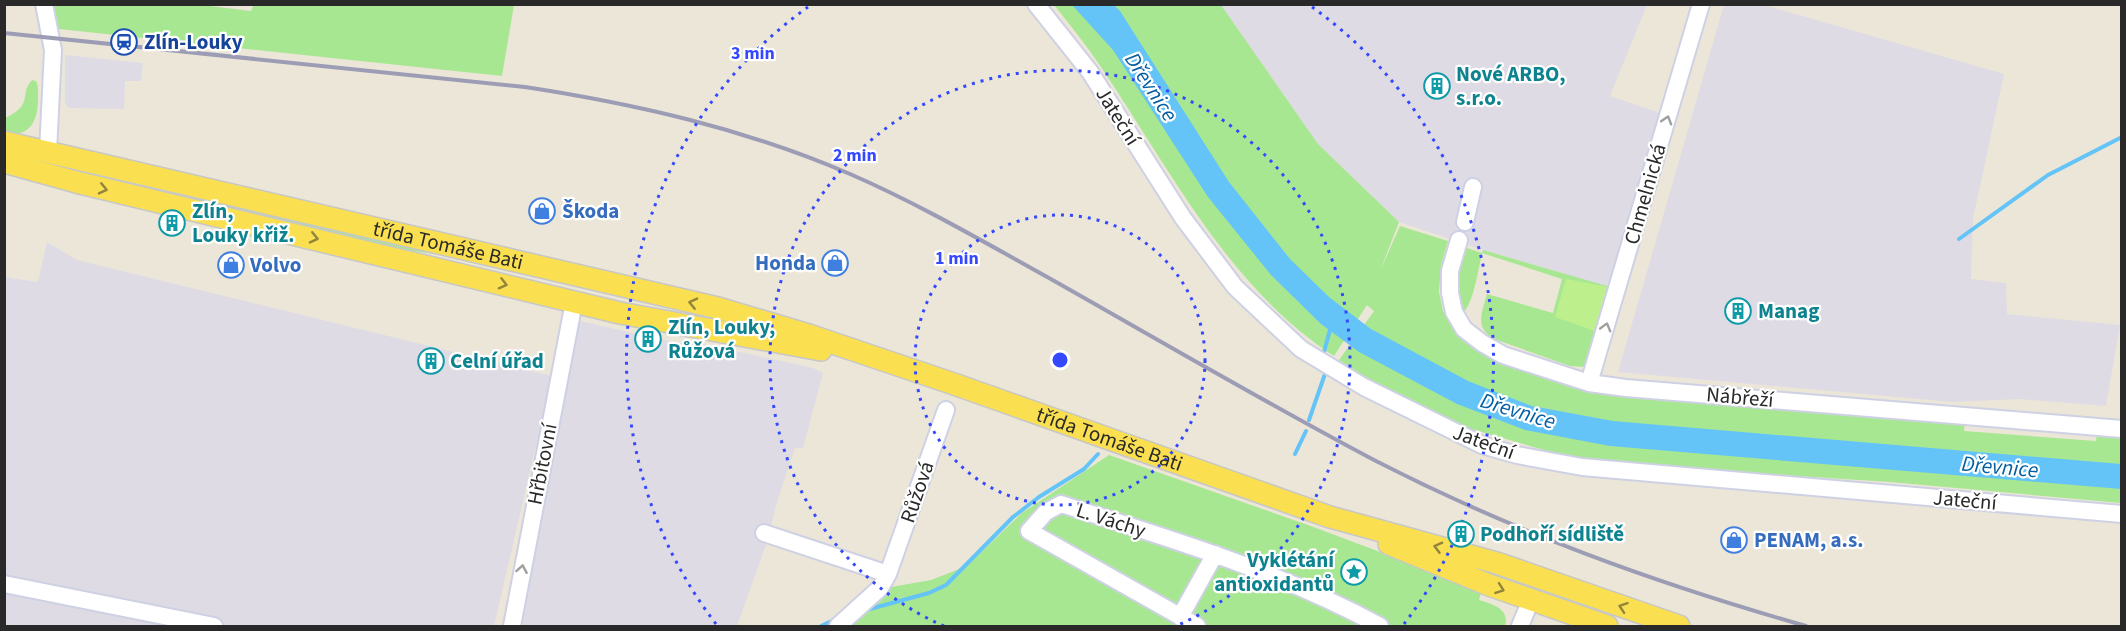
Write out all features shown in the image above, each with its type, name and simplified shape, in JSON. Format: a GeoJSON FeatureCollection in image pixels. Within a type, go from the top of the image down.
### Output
{"type":"FeatureCollection","features":[{"type":"Feature","properties":{"kind":"main road","name":"třída Tomáše Bati"},"geometry":{"type":"LineString","coordinates":[[4,142],[573,274],[718,309],[809,335],[1330,517],[1497,563],[1678,627]]}},
{"type":"Feature","properties":{"kind":"main road"},"geometry":{"type":"LineString","coordinates":[[47,174],[48,152]]}},
{"type":"Feature","properties":{"kind":"main road","name":"třída Tomáše Bati"},"geometry":{"type":"LineString","coordinates":[[4,162],[87,185],[671,324],[889,362]]}},
{"type":"Feature","properties":{"kind":"main road"},"geometry":{"type":"LineString","coordinates":[[573,274],[574,302]]}},
{"type":"Feature","properties":{"kind":"main road","name":"třída Tomáše Bati"},"geometry":{"type":"LineString","coordinates":[[1330,517],[1416,557],[1607,627]]}},
{"type":"Feature","properties":{"kind":"main road"},"geometry":{"type":"LineString","coordinates":[[1531,600],[1539,577]]}},
{"type":"Feature","properties":{"kind":"street"},"geometry":{"type":"LineString","coordinates":[[44,4],[53,50],[48,152]]}},
{"type":"Feature","properties":{"kind":"street","name":"Jateční"},"geometry":{"type":"LineString","coordinates":[[1036,4],[1090,72],[1183,218],[1235,287],[1301,349],[1364,387],[1455,434],[1517,455],[1582,468],[2121,514]]}},
{"type":"Feature","properties":{"kind":"street","name":"Chmelnická"},"geometry":{"type":"LineString","coordinates":[[1589,383],[1701,4]]}},
{"type":"Feature","properties":{"kind":"street"},"geometry":{"type":"LineString","coordinates":[[1465,222],[1473,187]]}},
{"type":"Feature","properties":{"kind":"street","name":"Nábřeží"},"geometry":{"type":"LineString","coordinates":[[1459,240],[1450,271],[1450,293],[1454,312],[1464,329],[1503,355],[1589,383],[2121,429]]}},
{"type":"Feature","properties":{"kind":"street","name":"Hřbitovní"},"geometry":{"type":"LineString","coordinates":[[512,627],[574,302]]}},
{"type":"Feature","properties":{"kind":"street","name":"Růžová"},"geometry":{"type":"LineString","coordinates":[[838,627],[880,588],[888,574],[946,410]]}},
{"type":"Feature","properties":{"kind":"street","name":"L. Váchy"},"geometry":{"type":"LineString","coordinates":[[1197,627],[1029,531],[1046,512],[1062,504],[1215,554],[1299,586],[1380,627]]}},
{"type":"Feature","properties":{"kind":"street"},"geometry":{"type":"LineString","coordinates":[[764,533],[888,574]]}},
{"type":"Feature","properties":{"kind":"street"},"geometry":{"type":"LineString","coordinates":[[1180,617],[1215,554]]}},
{"type":"Feature","properties":{"kind":"street"},"geometry":{"type":"LineString","coordinates":[[4,584],[214,627]]}},
{"type":"Feature","properties":{"kind":"street"},"geometry":{"type":"LineString","coordinates":[[1520,627],[1531,600]]}},
{"type":"Feature","properties":{"kind":"shaded area"},"geometry":{"type":"Polygon","coordinates":[[[1221,5],[1647,5],[1610,96],[1666,115],[1613,288],[1483,250],[1399,222],[1318,144],[1221,5]]]}},
{"type":"Feature","properties":{"kind":"shaded area"},"geometry":{"type":"Polygon","coordinates":[[[1724,5],[1764,5],[2004,74],[1973,219],[1971,279],[2006,283],[2007,314],[2120,325],[2106,406],[2019,399],[1952,402],[1618,372],[1724,5]]]}},
{"type":"Feature","properties":{"kind":"shaded area"},"geometry":{"type":"Polygon","coordinates":[[[65,55],[143,63],[141,81],[125,81],[124,109],[69,108],[65,103],[65,55]]]}},
{"type":"Feature","properties":{"kind":"shaded area"},"geometry":{"type":"Polygon","coordinates":[[[47,242],[77,260],[552,376],[494,626],[5,626],[4,277],[38,282],[47,242]]]}},
{"type":"Feature","properties":{"kind":"shaded area"},"geometry":{"type":"Polygon","coordinates":[[[580,321],[672,342],[703,344],[813,368],[823,373],[803,448],[795,448],[766,545],[737,626],[520,626],[580,321]]]}},
{"type":"Feature","properties":{"kind":"green space"},"geometry":{"type":"Polygon","coordinates":[[[254,4],[514,5],[502,76],[59,29],[54,5],[202,5],[251,11],[254,4]]]}},
{"type":"Feature","properties":{"kind":"green space"},"geometry":{"type":"Polygon","coordinates":[[[1054,5],[1221,5],[1318,144],[1399,222],[1380,271],[1400,226],[1448,241],[1441,266],[1439,292],[1443,311],[1456,330],[1532,371],[1965,422],[1964,431],[2096,441],[2097,432],[2121,434],[2121,503],[1890,482],[1586,462],[1454,424],[1374,382],[1339,360],[1374,311],[1367,305],[1334,356],[1296,328],[1262,296],[1203,224],[1101,67],[1054,5]]]}},
{"type":"Feature","properties":{"kind":"green space"},"geometry":{"type":"Polygon","coordinates":[[[32,80],[36,81],[38,86],[36,116],[26,131],[5,135],[5,118],[23,104],[26,90],[32,80]]]}},
{"type":"Feature","properties":{"kind":"green space"},"geometry":{"type":"Polygon","coordinates":[[[159,192],[223,201],[533,275],[529,276],[435,254],[376,246],[159,192]]]}},
{"type":"Feature","properties":{"kind":"green space"},"geometry":{"type":"Polygon","coordinates":[[[1464,247],[1482,253],[1473,294],[1463,312],[1457,288],[1458,271],[1464,247]]]}},
{"type":"Feature","properties":{"kind":"green space"},"geometry":{"type":"Polygon","coordinates":[[[1483,250],[1614,288],[1585,367],[1570,366],[1494,339],[1484,330],[1481,319],[1487,294],[1553,313],[1562,279],[1482,253],[1483,250]]]}},
{"type":"Feature","properties":{"kind":"green space"},"geometry":{"type":"Polygon","coordinates":[[[1566,279],[1614,288],[1600,333],[1555,317],[1566,279]]]}},
{"type":"Feature","properties":{"kind":"green space"},"geometry":{"type":"Polygon","coordinates":[[[1109,455],[1308,525],[1482,590],[1479,600],[1503,611],[1505,626],[850,626],[891,587],[931,580],[967,566],[1022,513],[1109,455]]]}},
{"type":"Feature","properties":{"kind":"water","name":"Dřevnice"},"geometry":{"type":"Polygon","coordinates":[[[1072,5],[1114,5],[1120,11],[1229,182],[1290,259],[1329,297],[1371,329],[1468,381],[1532,406],[1613,421],[2121,464],[2121,489],[1610,446],[1525,430],[1457,404],[1359,352],[1321,324],[1271,275],[1208,197],[1113,50],[1072,5]]]}},
{"type":"Feature","properties":{"kind":"waterway"},"geometry":{"type":"LineString","coordinates":[[1959,239],[2048,175],[2122,137]]}},
{"type":"Feature","properties":{"kind":"waterway"},"geometry":{"type":"LineString","coordinates":[[1324,352],[1331,326]]}},
{"type":"Feature","properties":{"kind":"waterway"},"geometry":{"type":"LineString","coordinates":[[1309,420],[1326,371]]}},
{"type":"Feature","properties":{"kind":"waterway"},"geometry":{"type":"LineString","coordinates":[[1295,454],[1306,431]]}},
{"type":"Feature","properties":{"kind":"waterway"},"geometry":{"type":"LineString","coordinates":[[866,610],[929,593],[946,585],[1013,517],[1039,497],[1084,469],[1098,454]]}},
{"type":"Feature","properties":{"kind":"waterway"},"geometry":{"type":"LineString","coordinates":[[821,626],[836,619]]}},
{"type":"Feature","properties":{"kind":"railway"},"geometry":{"type":"LineString","coordinates":[[4,33],[525,87],[649,110],[771,144],[850,174],[976,237],[1292,416],[1427,486],[1532,533],[1640,574],[1806,626]]}},
{"type":"Feature","properties":{"kind":"place","name":"Zlín-Louky"},"geometry":{"type":"Point","coordinates":[124,42]}},
{"type":"Feature","properties":{"kind":"place","name":"Nové ARBO, s.r.o."},"geometry":{"type":"Point","coordinates":[1437,86]}},
{"type":"Feature","properties":{"kind":"place","name":"Škoda"},"geometry":{"type":"Point","coordinates":[542,211]}},
{"type":"Feature","properties":{"kind":"place","name":"Zlín, Louky křiž."},"geometry":{"type":"Point","coordinates":[172,223]}},
{"type":"Feature","properties":{"kind":"place","name":"Honda"},"geometry":{"type":"Point","coordinates":[835,263]}},
{"type":"Feature","properties":{"kind":"place","name":"Volvo"},"geometry":{"type":"Point","coordinates":[231,265]}},
{"type":"Feature","properties":{"kind":"place","name":"Manag"},"geometry":{"type":"Point","coordinates":[1738,311]}},
{"type":"Feature","properties":{"kind":"place","name":"Zlín, Louky, Růžová"},"geometry":{"type":"Point","coordinates":[648,339]}},
{"type":"Feature","properties":{"kind":"place","name":"Celní úřad"},"geometry":{"type":"Point","coordinates":[431,361]}},
{"type":"Feature","properties":{"kind":"place","name":"Podhoří sídliště"},"geometry":{"type":"Point","coordinates":[1461,534]}},
{"type":"Feature","properties":{"kind":"place","name":"PENAM, a.s."},"geometry":{"type":"Point","coordinates":[1734,540]}},
{"type":"Feature","properties":{"kind":"place","name":"Vyklétání antioxidantů"},"geometry":{"type":"Point","coordinates":[1354,572]}}]}
